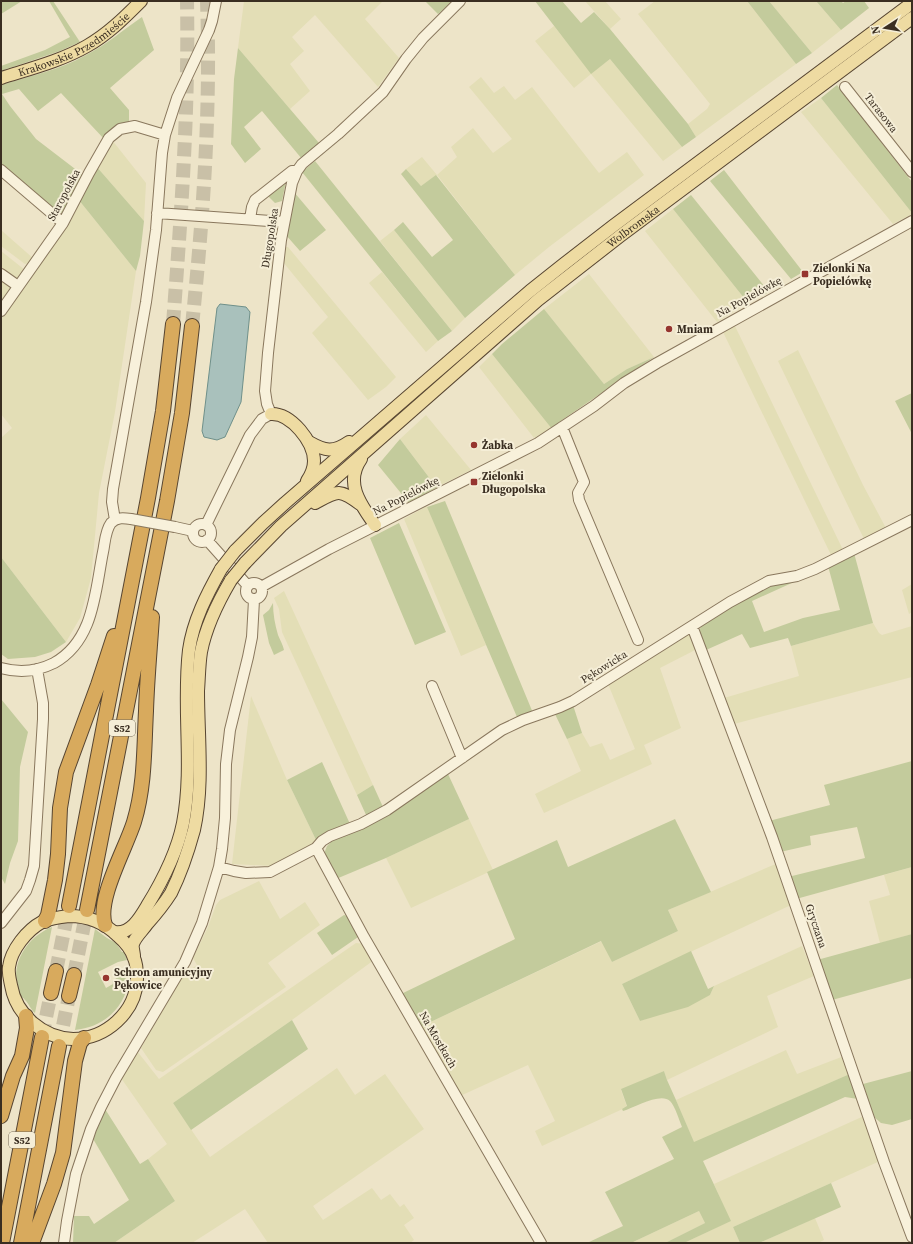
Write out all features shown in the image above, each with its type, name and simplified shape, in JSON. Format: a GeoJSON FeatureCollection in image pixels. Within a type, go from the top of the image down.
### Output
{"type":"FeatureCollection","features":[{"type":"Feature","properties":{"kind":"highway","name":"S52"},"geometry":{"type":"LineString","coordinates":[[69,906],[148,498],[162,410],[173,324]]}},
{"type":"Feature","properties":{"kind":"highway","name":"S52"},"geometry":{"type":"LineString","coordinates":[[87,910],[167,501],[182,412],[192,326]]}},
{"type":"Feature","properties":{"kind":"highway"},"geometry":{"type":"LineString","coordinates":[[110,928],[103,915],[105,900],[115,869],[134,822],[141,792],[147,686],[158,547]]}},
{"type":"Feature","properties":{"kind":"highway"},"geometry":{"type":"LineString","coordinates":[[45,921],[48,915],[55,880],[60,808],[66,772],[96,692],[117,625],[131,589]]}},
{"type":"Feature","properties":{"kind":"highway"},"geometry":{"type":"LineString","coordinates":[[51,993],[56,972]]}},
{"type":"Feature","properties":{"kind":"highway"},"geometry":{"type":"LineString","coordinates":[[69,996],[74,975]]}},
{"type":"Feature","properties":{"kind":"highway"},"geometry":{"type":"LineString","coordinates":[[1,1116],[13,1076],[22,1056],[27,1028],[26,1016]]}},
{"type":"Feature","properties":{"kind":"highway","name":"S52"},"geometry":{"type":"LineString","coordinates":[[2,1243],[42,1037]]}},
{"type":"Feature","properties":{"kind":"highway"},"geometry":{"type":"LineString","coordinates":[[32,1243],[54,1184],[63,1153],[75,1061],[80,1043],[84,1038]]}},
{"type":"Feature","properties":{"kind":"highway","name":"S52"},"geometry":{"type":"LineString","coordinates":[[21,1243],[59,1046]]}},
{"type":"Feature","properties":{"kind":"main road","name":"Krakowskie Przedmieście"},"geometry":{"type":"LineString","coordinates":[[1,78],[86,47],[122,21],[140,1]]}},
{"type":"Feature","properties":{"kind":"main road","name":"Wolbromska"},"geometry":{"type":"LineString","coordinates":[[373,426],[530,291],[564,264],[912,3]]}},
{"type":"Feature","properties":{"kind":"main road","name":"Wolbromska"},"geometry":{"type":"LineString","coordinates":[[134,956],[133,944],[170,894],[180,874],[190,845],[197,813],[199,795],[198,699],[201,652],[213,612],[231,580],[245,563],[267,539],[299,510],[538,300],[620,236],[912,18]]}},
{"type":"Feature","properties":{"kind":"main road"},"geometry":{"type":"LineString","coordinates":[[271,414],[288,419],[296,425],[309,442],[314,459],[314,466],[302,489]]}},
{"type":"Feature","properties":{"kind":"main road"},"geometry":{"type":"LineString","coordinates":[[309,442],[322,449],[334,450],[342,447],[373,426]]}},
{"type":"Feature","properties":{"kind":"main road"},"geometry":{"type":"LineString","coordinates":[[110,928],[125,942],[134,956],[137,972],[136,989],[129,1006],[120,1019],[113,1025],[97,1034],[84,1038],[66,1038],[50,1034],[35,1025],[17,1004],[13,995],[10,978],[9,968],[12,957],[23,940],[36,926],[45,921],[60,917],[77,916],[94,920],[110,928],[120,933],[128,930],[142,915],[169,867],[183,824],[187,794],[186,686],[189,650],[195,625],[221,569],[235,551],[263,523],[373,426]]}},
{"type":"Feature","properties":{"kind":"main road"},"geometry":{"type":"LineString","coordinates":[[367,450],[355,470],[353,480],[354,489],[360,504],[375,525]]}},
{"type":"Feature","properties":{"kind":"main road"},"geometry":{"type":"LineString","coordinates":[[299,510],[328,496],[338,493],[348,495],[360,504]]}},
{"type":"Feature","properties":{"kind":"street"},"geometry":{"type":"LineString","coordinates":[[115,520],[112,502],[113,489],[146,302],[156,230],[162,153],[177,98],[209,30],[216,1]]}},
{"type":"Feature","properties":{"kind":"street","name":"Długopolska"},"geometry":{"type":"LineString","coordinates":[[271,414],[265,398],[265,384],[284,222],[292,183],[297,171],[302,164],[338,134],[383,92],[423,38],[460,1]]}},
{"type":"Feature","properties":{"kind":"street","name":"Tarasowa"},"geometry":{"type":"LineString","coordinates":[[845,86],[912,172]]}},
{"type":"Feature","properties":{"kind":"street","name":"Staropolska"},"geometry":{"type":"LineString","coordinates":[[1,311],[63,223],[109,138],[116,132],[135,126],[166,135]]}},
{"type":"Feature","properties":{"kind":"street"},"geometry":{"type":"LineString","coordinates":[[1,170],[63,223]]}},
{"type":"Feature","properties":{"kind":"street"},"geometry":{"type":"LineString","coordinates":[[250,219],[252,207],[257,198],[292,171],[297,171]]}},
{"type":"Feature","properties":{"kind":"street"},"geometry":{"type":"LineString","coordinates":[[157,213],[284,222]]}},
{"type":"Feature","properties":{"kind":"street","name":"Na Popielówkę"},"geometry":{"type":"LineString","coordinates":[[261,587],[375,525],[538,443],[594,406],[624,383],[657,363],[912,221]]}},
{"type":"Feature","properties":{"kind":"street"},"geometry":{"type":"LineString","coordinates":[[1,274],[18,286]]}},
{"type":"Feature","properties":{"kind":"street"},"geometry":{"type":"LineString","coordinates":[[206,525],[250,436],[262,420],[271,414]]}},
{"type":"Feature","properties":{"kind":"street"},"geometry":{"type":"LineString","coordinates":[[562,427],[584,482],[578,492],[579,500],[638,640]]}},
{"type":"Feature","properties":{"kind":"street"},"geometry":{"type":"LineString","coordinates":[[1,668],[18,671],[37,669],[51,664],[66,656],[82,636],[91,614],[107,531],[115,520],[120,518],[131,519],[193,532]]}},
{"type":"Feature","properties":{"kind":"street","name":"Pękowicka"},"geometry":{"type":"LineString","coordinates":[[218,867],[246,873],[270,872],[316,848],[322,841],[330,836],[361,824],[387,810],[502,730],[523,720],[573,701],[730,602],[769,581],[797,576],[815,569],[912,520]]}},
{"type":"Feature","properties":{"kind":"street"},"geometry":{"type":"LineString","coordinates":[[206,525],[198,525],[195,527],[193,532],[197,540],[207,540]]}},
{"type":"Feature","properties":{"kind":"street"},"geometry":{"type":"LineString","coordinates":[[206,525],[210,532],[207,540]]}},
{"type":"Feature","properties":{"kind":"street"},"geometry":{"type":"LineString","coordinates":[[207,540],[248,586]]}},
{"type":"Feature","properties":{"kind":"street"},"geometry":{"type":"LineString","coordinates":[[255,583],[261,587],[262,590],[261,596],[254,600],[249,598],[246,591],[248,586],[255,583]]}},
{"type":"Feature","properties":{"kind":"street"},"geometry":{"type":"LineString","coordinates":[[64,1243],[76,1174],[91,1129],[116,1078],[185,962],[202,923],[222,849],[226,818],[226,764],[230,730],[252,637],[254,600]]}},
{"type":"Feature","properties":{"kind":"street","name":"Gryczana"},"geometry":{"type":"LineString","coordinates":[[692,626],[772,837],[884,1162],[912,1237]]}},
{"type":"Feature","properties":{"kind":"street"},"geometry":{"type":"LineString","coordinates":[[1,923],[26,892],[34,866],[43,719],[43,703],[37,669]]}},
{"type":"Feature","properties":{"kind":"street"},"geometry":{"type":"LineString","coordinates":[[432,686],[462,758]]}},
{"type":"Feature","properties":{"kind":"street","name":"Na Mostkach"},"geometry":{"type":"LineString","coordinates":[[316,848],[363,934],[541,1243]]}},
{"type":"Feature","properties":{"kind":"shaded area"},"geometry":{"type":"Polygon","coordinates":[[[244,1],[383,1],[365,19],[399,58],[378,87],[315,15],[292,37],[304,51],[290,64],[310,91],[290,109],[238,48],[244,1]]]}},
{"type":"Feature","properties":{"kind":"shaded area"},"geometry":{"type":"Polygon","coordinates":[[[585,1],[605,1],[621,19],[610,29],[585,1]]]}},
{"type":"Feature","properties":{"kind":"shaded area"},"geometry":{"type":"Polygon","coordinates":[[[655,1],[747,1],[796,64],[696,137],[688,124],[707,109],[710,104],[638,14],[655,1]]]}},
{"type":"Feature","properties":{"kind":"shaded area"},"geometry":{"type":"Polygon","coordinates":[[[769,1],[816,1],[841,30],[812,53],[769,1]]]}},
{"type":"Feature","properties":{"kind":"shaded area"},"geometry":{"type":"Polygon","coordinates":[[[554,26],[591,73],[610,59],[682,147],[663,161],[591,74],[574,88],[535,41],[554,26]]]}},
{"type":"Feature","properties":{"kind":"shaded area"},"geometry":{"type":"Polygon","coordinates":[[[481,77],[494,93],[504,86],[515,100],[532,87],[599,173],[627,152],[644,175],[549,247],[515,275],[437,175],[457,157],[451,147],[473,128],[493,153],[512,139],[469,87],[481,77]]]}},
{"type":"Feature","properties":{"kind":"shaded area"},"geometry":{"type":"Polygon","coordinates":[[[821,98],[912,214],[893,224],[801,112],[821,98]]]}},
{"type":"Feature","properties":{"kind":"shaded area"},"geometry":{"type":"Polygon","coordinates":[[[112,140],[146,183],[144,221],[96,166],[112,140]]]}},
{"type":"Feature","properties":{"kind":"shaded area"},"geometry":{"type":"Polygon","coordinates":[[[422,157],[437,175],[421,186],[406,169],[422,157]]]}},
{"type":"Feature","properties":{"kind":"shaded area"},"geometry":{"type":"Polygon","coordinates":[[[78,199],[136,271],[115,412],[99,493],[91,578],[80,618],[66,642],[1,557],[1,438],[12,428],[1,414],[1,313],[78,199]]]}},
{"type":"Feature","properties":{"kind":"shaded area"},"geometry":{"type":"Polygon","coordinates":[[[673,209],[748,303],[717,322],[645,231],[673,209]]]}},
{"type":"Feature","properties":{"kind":"shaded area"},"geometry":{"type":"Polygon","coordinates":[[[1,230],[34,259],[31,263],[25,264],[1,246],[1,230]]]}},
{"type":"Feature","properties":{"kind":"shaded area"},"geometry":{"type":"Polygon","coordinates":[[[394,230],[465,318],[452,331],[380,241],[394,230]]]}},
{"type":"Feature","properties":{"kind":"shaded area"},"geometry":{"type":"Polygon","coordinates":[[[284,247],[288,247],[396,377],[386,387],[368,400],[312,333],[328,317],[283,262],[284,247]]]}},
{"type":"Feature","properties":{"kind":"shaded area"},"geometry":{"type":"Polygon","coordinates":[[[1,251],[25,270],[20,279],[16,279],[1,272],[1,251]]]}},
{"type":"Feature","properties":{"kind":"shaded area"},"geometry":{"type":"Polygon","coordinates":[[[382,272],[438,341],[426,352],[369,283],[382,272]]]}},
{"type":"Feature","properties":{"kind":"shaded area"},"geometry":{"type":"Polygon","coordinates":[[[589,274],[654,357],[627,369],[604,384],[544,309],[589,274]]]}},
{"type":"Feature","properties":{"kind":"shaded area"},"geometry":{"type":"Polygon","coordinates":[[[1,276],[15,286],[1,306],[1,276]]]}},
{"type":"Feature","properties":{"kind":"shaded area"},"geometry":{"type":"Polygon","coordinates":[[[735,326],[844,552],[832,557],[723,332],[735,326]]]}},
{"type":"Feature","properties":{"kind":"shaded area"},"geometry":{"type":"Polygon","coordinates":[[[798,350],[863,485],[887,530],[865,541],[778,361],[798,350]]]}},
{"type":"Feature","properties":{"kind":"shaded area"},"geometry":{"type":"Polygon","coordinates":[[[492,354],[552,429],[534,438],[479,367],[492,354]]]}},
{"type":"Feature","properties":{"kind":"shaded area"},"geometry":{"type":"Polygon","coordinates":[[[426,415],[471,470],[441,485],[439,483],[434,484],[400,439],[426,415]]]}},
{"type":"Feature","properties":{"kind":"shaded area"},"geometry":{"type":"Polygon","coordinates":[[[427,506],[486,645],[461,656],[404,519],[427,506]]]}},
{"type":"Feature","properties":{"kind":"shaded area"},"geometry":{"type":"Polygon","coordinates":[[[912,584],[912,612],[909,614],[902,590],[912,584]]]}},
{"type":"Feature","properties":{"kind":"shaded area"},"geometry":{"type":"Polygon","coordinates":[[[284,591],[373,785],[357,795],[282,632],[279,609],[274,598],[284,591]]]}},
{"type":"Feature","properties":{"kind":"shaded area"},"geometry":{"type":"Polygon","coordinates":[[[873,623],[882,635],[912,626],[912,677],[734,724],[724,698],[799,676],[791,646],[873,623]]]}},
{"type":"Feature","properties":{"kind":"shaded area"},"geometry":{"type":"Polygon","coordinates":[[[683,633],[692,635],[699,648],[660,668],[681,728],[644,745],[652,764],[544,813],[535,794],[581,771],[567,739],[582,733],[590,747],[602,743],[610,760],[635,749],[608,684],[683,633]]]}},
{"type":"Feature","properties":{"kind":"shaded area"},"geometry":{"type":"Polygon","coordinates":[[[251,696],[287,780],[317,842],[273,866],[232,864],[251,696]]]}},
{"type":"Feature","properties":{"kind":"shaded area"},"geometry":{"type":"Polygon","coordinates":[[[469,819],[493,870],[411,908],[386,858],[469,819]]]}},
{"type":"Feature","properties":{"kind":"shaded area"},"geometry":{"type":"Polygon","coordinates":[[[778,863],[791,905],[622,984],[640,1021],[710,995],[714,986],[802,946],[814,976],[767,996],[778,1027],[667,1080],[664,1071],[621,1090],[627,1107],[542,1146],[535,1131],[555,1121],[528,1065],[460,1096],[420,1027],[602,941],[612,962],[678,931],[668,910],[778,863]]]}},
{"type":"Feature","properties":{"kind":"shaded area"},"geometry":{"type":"Polygon","coordinates":[[[912,867],[912,934],[880,943],[869,901],[890,895],[884,875],[912,867]]]}},
{"type":"Feature","properties":{"kind":"shaded area"},"geometry":{"type":"Polygon","coordinates":[[[259,881],[280,919],[305,902],[320,925],[268,963],[286,987],[163,1072],[156,1070],[141,1048],[184,974],[197,965],[193,958],[208,927],[216,905],[220,900],[259,881]]]}},
{"type":"Feature","properties":{"kind":"shaded area"},"geometry":{"type":"Polygon","coordinates":[[[356,943],[366,944],[374,960],[292,1020],[173,1103],[210,1157],[337,1068],[355,1095],[385,1074],[424,1129],[313,1206],[323,1220],[372,1188],[381,1200],[390,1194],[400,1207],[404,1204],[414,1218],[404,1225],[414,1240],[410,1243],[268,1243],[245,1209],[192,1243],[114,1243],[175,1201],[148,1159],[167,1144],[121,1078],[137,1051],[159,1079],[356,943]]]}},
{"type":"Feature","properties":{"kind":"shaded area"},"geometry":{"type":"Polygon","coordinates":[[[786,1050],[797,1074],[844,1056],[852,1073],[694,1143],[676,1100],[786,1050]]]}},
{"type":"Feature","properties":{"kind":"shaded area"},"geometry":{"type":"Polygon","coordinates":[[[866,1115],[880,1161],[733,1227],[740,1243],[684,1243],[730,1221],[714,1184],[866,1115]]]}},
{"type":"Feature","properties":{"kind":"shaded area"},"geometry":{"type":"Polygon","coordinates":[[[699,1211],[705,1223],[665,1243],[631,1243],[699,1211]]]}},
{"type":"Feature","properties":{"kind":"shaded area"},"geometry":{"type":"Polygon","coordinates":[[[815,1218],[824,1240],[818,1243],[759,1243],[815,1218]]]}},
{"type":"Feature","properties":{"kind":"green space"},"geometry":{"type":"Polygon","coordinates":[[[2,1],[22,1],[1,14],[2,1]]]}},
{"type":"Feature","properties":{"kind":"green space"},"geometry":{"type":"Polygon","coordinates":[[[49,1],[53,1],[80,42],[60,51],[1,71],[1,66],[45,50],[70,37],[49,1]]]}},
{"type":"Feature","properties":{"kind":"green space"},"geometry":{"type":"Polygon","coordinates":[[[425,1],[454,1],[438,14],[425,1]]]}},
{"type":"Feature","properties":{"kind":"green space"},"geometry":{"type":"Polygon","coordinates":[[[535,1],[562,1],[581,23],[594,12],[610,29],[688,124],[696,137],[682,147],[610,59],[591,74],[535,1]]]}},
{"type":"Feature","properties":{"kind":"green space"},"geometry":{"type":"Polygon","coordinates":[[[747,1],[769,1],[812,53],[796,64],[747,1]]]}},
{"type":"Feature","properties":{"kind":"green space"},"geometry":{"type":"Polygon","coordinates":[[[816,1],[841,1],[843,3],[846,1],[864,1],[869,8],[841,30],[816,1]]]}},
{"type":"Feature","properties":{"kind":"green space"},"geometry":{"type":"Polygon","coordinates":[[[912,8],[912,12],[593,249],[538,294],[365,446],[363,443],[536,293],[581,256],[912,8]]]}},
{"type":"Feature","properties":{"kind":"green space"},"geometry":{"type":"Polygon","coordinates":[[[142,17],[154,50],[110,88],[129,110],[129,124],[105,140],[61,93],[38,111],[19,89],[2,94],[36,139],[83,175],[64,214],[59,215],[1,166],[1,85],[66,65],[101,47],[142,17]]]}},
{"type":"Feature","properties":{"kind":"green space"},"geometry":{"type":"Polygon","coordinates":[[[238,48],[319,143],[302,159],[262,111],[244,127],[261,149],[245,163],[231,144],[234,79],[238,48]]]}},
{"type":"Feature","properties":{"kind":"green space"},"geometry":{"type":"Polygon","coordinates":[[[837,85],[912,182],[912,213],[821,98],[837,85]]]}},
{"type":"Feature","properties":{"kind":"green space"},"geometry":{"type":"Polygon","coordinates":[[[315,161],[452,331],[438,341],[302,172],[315,161]]]}},
{"type":"Feature","properties":{"kind":"green space"},"geometry":{"type":"Polygon","coordinates":[[[96,166],[144,221],[140,256],[136,271],[78,199],[96,166]]]}},
{"type":"Feature","properties":{"kind":"green space"},"geometry":{"type":"Polygon","coordinates":[[[406,169],[421,186],[436,175],[515,275],[465,318],[394,230],[403,222],[432,257],[453,240],[401,174],[406,169]]]}},
{"type":"Feature","properties":{"kind":"green space"},"geometry":{"type":"Polygon","coordinates":[[[724,170],[803,272],[791,279],[710,181],[724,170]]]}},
{"type":"Feature","properties":{"kind":"green space"},"geometry":{"type":"Polygon","coordinates":[[[286,181],[282,201],[275,203],[266,194],[286,181]]]}},
{"type":"Feature","properties":{"kind":"green space"},"geometry":{"type":"Polygon","coordinates":[[[294,192],[326,230],[300,251],[285,234],[294,192]]]}},
{"type":"Feature","properties":{"kind":"green space"},"geometry":{"type":"Polygon","coordinates":[[[691,195],[769,292],[748,303],[673,209],[691,195]]]}},
{"type":"Feature","properties":{"kind":"green space"},"geometry":{"type":"Polygon","coordinates":[[[544,309],[604,384],[627,369],[654,357],[562,420],[552,429],[492,354],[544,309]]]}},
{"type":"Feature","properties":{"kind":"green space"},"geometry":{"type":"Polygon","coordinates":[[[912,393],[912,434],[895,401],[912,393]]]}},
{"type":"Feature","properties":{"kind":"green space"},"geometry":{"type":"Polygon","coordinates":[[[400,439],[434,484],[439,483],[441,485],[409,503],[378,465],[400,439]]]}},
{"type":"Feature","properties":{"kind":"green space"},"geometry":{"type":"Polygon","coordinates":[[[445,501],[533,713],[517,717],[427,507],[445,501]]]}},
{"type":"Feature","properties":{"kind":"green space"},"geometry":{"type":"Polygon","coordinates":[[[399,523],[446,632],[415,645],[370,538],[399,523]]]}},
{"type":"Feature","properties":{"kind":"green space"},"geometry":{"type":"Polygon","coordinates":[[[854,553],[873,623],[791,646],[788,638],[750,648],[742,634],[706,650],[700,632],[700,628],[704,620],[768,584],[794,582],[752,601],[764,632],[803,618],[840,610],[828,566],[854,553]]]}},
{"type":"Feature","properties":{"kind":"green space"},"geometry":{"type":"Polygon","coordinates":[[[1,557],[66,642],[51,652],[35,657],[8,659],[1,654],[1,557]]]}},
{"type":"Feature","properties":{"kind":"green space"},"geometry":{"type":"Polygon","coordinates":[[[273,603],[276,627],[284,650],[274,655],[269,643],[263,615],[269,610],[273,603]]]}},
{"type":"Feature","properties":{"kind":"green space"},"geometry":{"type":"Polygon","coordinates":[[[1,699],[28,732],[20,767],[18,841],[10,863],[5,884],[1,877],[1,699]]]}},
{"type":"Feature","properties":{"kind":"green space"},"geometry":{"type":"Polygon","coordinates":[[[573,705],[582,733],[567,739],[554,712],[573,705]]]}},
{"type":"Feature","properties":{"kind":"green space"},"geometry":{"type":"Polygon","coordinates":[[[912,761],[912,867],[796,899],[788,877],[865,858],[857,827],[810,836],[811,845],[780,852],[769,821],[830,805],[824,785],[912,761]]]}},
{"type":"Feature","properties":{"kind":"green space"},"geometry":{"type":"Polygon","coordinates":[[[322,762],[350,824],[317,842],[287,780],[322,762]]]}},
{"type":"Feature","properties":{"kind":"green space"},"geometry":{"type":"Polygon","coordinates":[[[448,774],[469,819],[386,858],[336,879],[323,856],[327,846],[333,840],[390,811],[448,774]]]}},
{"type":"Feature","properties":{"kind":"green space"},"geometry":{"type":"Polygon","coordinates":[[[373,785],[383,807],[367,817],[357,795],[373,785]]]}},
{"type":"Feature","properties":{"kind":"green space"},"geometry":{"type":"Polygon","coordinates":[[[675,819],[711,892],[668,910],[678,931],[612,962],[601,941],[420,1027],[401,994],[515,939],[487,872],[557,840],[568,867],[675,819]]]}},
{"type":"Feature","properties":{"kind":"green space"},"geometry":{"type":"Polygon","coordinates":[[[344,915],[350,917],[361,935],[332,955],[317,933],[344,915]]]}},
{"type":"Feature","properties":{"kind":"green space"},"geometry":{"type":"Polygon","coordinates":[[[52,927],[35,1013],[18,992],[16,976],[17,967],[24,950],[36,936],[52,927]]]}},
{"type":"Feature","properties":{"kind":"green space"},"geometry":{"type":"Polygon","coordinates":[[[95,929],[116,943],[122,952],[124,952],[127,960],[118,962],[98,972],[106,988],[113,984],[112,981],[123,974],[126,979],[129,979],[127,990],[118,1008],[111,1015],[95,1025],[75,1030],[95,929]]]}},
{"type":"Feature","properties":{"kind":"green space"},"geometry":{"type":"Polygon","coordinates":[[[912,934],[912,978],[832,1000],[817,960],[912,934]]]}},
{"type":"Feature","properties":{"kind":"green space"},"geometry":{"type":"Polygon","coordinates":[[[691,951],[708,989],[714,986],[710,995],[688,1007],[640,1021],[622,984],[691,951]]]}},
{"type":"Feature","properties":{"kind":"green space"},"geometry":{"type":"Polygon","coordinates":[[[292,1020],[308,1049],[191,1130],[173,1103],[292,1020]]]}},
{"type":"Feature","properties":{"kind":"green space"},"geometry":{"type":"Polygon","coordinates":[[[664,1071],[694,1142],[852,1073],[858,1099],[845,1097],[703,1161],[731,1221],[684,1243],[665,1243],[705,1223],[699,1211],[631,1243],[587,1243],[623,1226],[605,1192],[674,1159],[662,1137],[682,1127],[670,1101],[661,1098],[654,1099],[623,1111],[622,1109],[627,1106],[621,1089],[664,1071]]]}},
{"type":"Feature","properties":{"kind":"green space"},"geometry":{"type":"Polygon","coordinates":[[[912,1071],[912,1119],[892,1125],[881,1123],[874,1117],[863,1084],[912,1071]]]}},
{"type":"Feature","properties":{"kind":"green space"},"geometry":{"type":"Polygon","coordinates":[[[105,1109],[140,1164],[148,1159],[175,1201],[114,1243],[73,1243],[74,1216],[89,1216],[94,1224],[129,1200],[89,1132],[105,1109]]]}},
{"type":"Feature","properties":{"kind":"green space"},"geometry":{"type":"Polygon","coordinates":[[[831,1183],[841,1207],[759,1243],[740,1243],[733,1227],[831,1183]]]}},
{"type":"Feature","properties":{"kind":"water"},"geometry":{"type":"Polygon","coordinates":[[[220,304],[246,307],[250,312],[241,402],[225,437],[217,440],[204,437],[202,431],[217,308],[220,304]]]}},
{"type":"Feature","properties":{"kind":"tunnel"},"geometry":{"type":"LineString","coordinates":[[173,324],[186,122],[187,1]]}},
{"type":"Feature","properties":{"kind":"tunnel"},"geometry":{"type":"LineString","coordinates":[[192,326],[200,245],[207,123],[207,1]]}},
{"type":"Feature","properties":{"kind":"tunnel"},"geometry":{"type":"LineString","coordinates":[[56,971],[69,906]]}},
{"type":"Feature","properties":{"kind":"tunnel"},"geometry":{"type":"LineString","coordinates":[[74,975],[87,910]]}},
{"type":"Feature","properties":{"kind":"tunnel"},"geometry":{"type":"LineString","coordinates":[[42,1037],[51,993]]}},
{"type":"Feature","properties":{"kind":"tunnel"},"geometry":{"type":"LineString","coordinates":[[59,1046],[69,996]]}},
{"type":"Feature","properties":{"kind":"place","name":"Zielonki Na Popielówkę"},"geometry":{"type":"Point","coordinates":[805,274]}},
{"type":"Feature","properties":{"kind":"place","name":"Mniam"},"geometry":{"type":"Point","coordinates":[669,329]}},
{"type":"Feature","properties":{"kind":"place","name":"Żabka"},"geometry":{"type":"Point","coordinates":[474,445]}},
{"type":"Feature","properties":{"kind":"place","name":"Zielonki Długopolska"},"geometry":{"type":"Point","coordinates":[474,482]}},
{"type":"Feature","properties":{"kind":"place","name":"Schron amunicyjny Pękowice"},"geometry":{"type":"Point","coordinates":[106,978]}}]}
